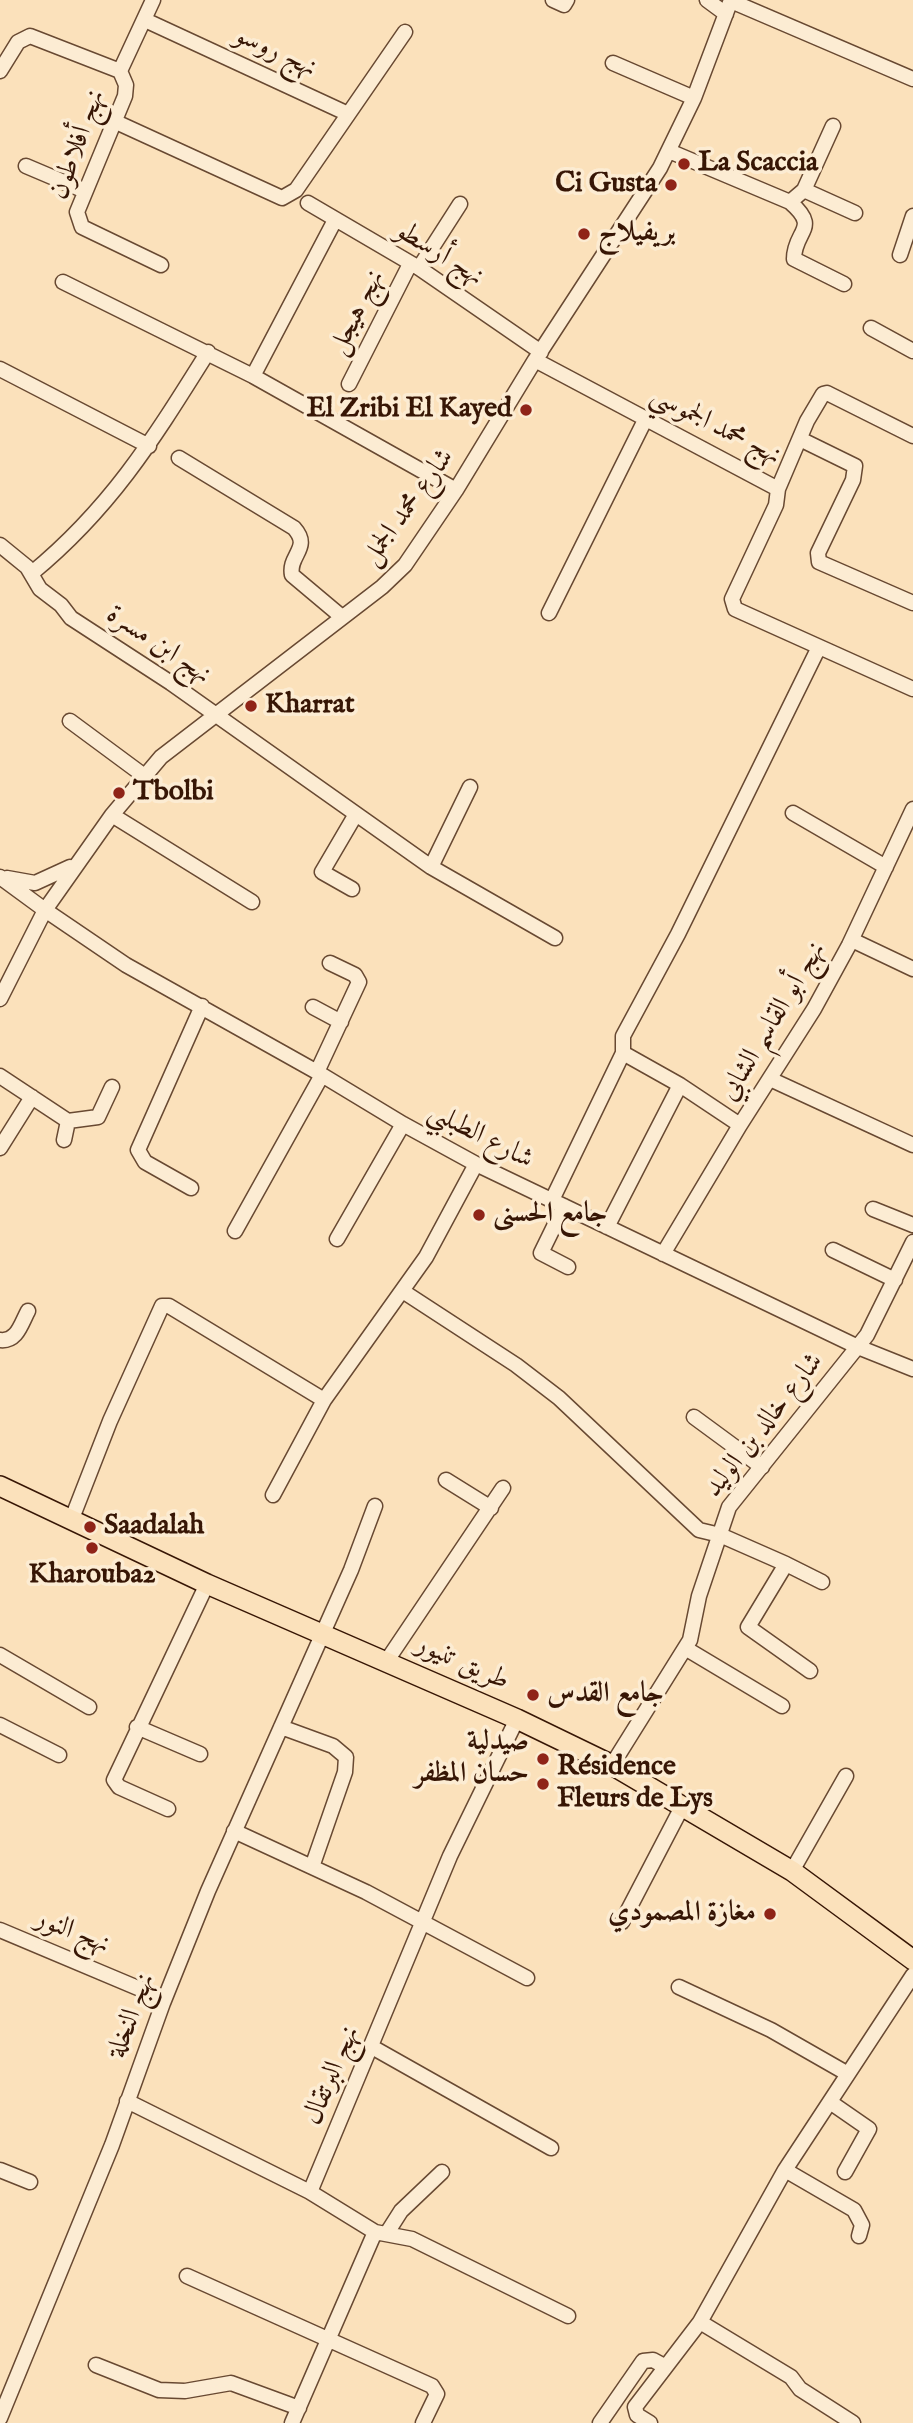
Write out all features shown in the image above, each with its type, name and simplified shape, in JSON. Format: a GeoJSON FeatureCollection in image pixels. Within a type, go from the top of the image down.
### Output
{"type":"FeatureCollection","features":[{"type":"Feature","properties":{"kind":"main road","name":"طريق تنيور"},"geometry":{"type":"LineString","coordinates":[[0,1486],[207,1584],[516,1719],[612,1765],[792,1871],[913,1960]]}},
{"type":"Feature","properties":{"kind":"street","name":"نهج أفلاطون"},"geometry":{"type":"LineString","coordinates":[[153,0],[120,71],[127,85],[116,122],[77,212],[82,227],[161,265]]}},
{"type":"Feature","properties":{"kind":"street"},"geometry":{"type":"LineString","coordinates":[[553,0],[564,5],[566,0]]}},
{"type":"Feature","properties":{"kind":"street"},"geometry":{"type":"LineString","coordinates":[[707,0],[729,5],[913,79]]}},
{"type":"Feature","properties":{"kind":"street","name":"شارع محمد الجمل"},"geometry":{"type":"LineString","coordinates":[[0,999],[45,910],[77,862],[143,775],[161,757],[218,716],[382,587],[404,565],[456,490],[669,151],[694,98],[729,5]]}},
{"type":"Feature","properties":{"kind":"street","name":"نهج روسو"},"geometry":{"type":"LineString","coordinates":[[145,20],[346,113]]}},
{"type":"Feature","properties":{"kind":"street"},"geometry":{"type":"LineString","coordinates":[[116,122],[251,187],[282,198],[296,190],[346,113],[357,103],[405,32]]}},
{"type":"Feature","properties":{"kind":"street"},"geometry":{"type":"LineString","coordinates":[[0,71],[18,42],[30,36],[120,71]]}},
{"type":"Feature","properties":{"kind":"street"},"geometry":{"type":"LineString","coordinates":[[613,63],[694,98]]}},
{"type":"Feature","properties":{"kind":"street"},"geometry":{"type":"LineString","coordinates":[[790,202],[804,190],[833,126]]}},
{"type":"Feature","properties":{"kind":"street"},"geometry":{"type":"LineString","coordinates":[[669,151],[790,202],[805,216],[806,225],[794,258],[844,284]]}},
{"type":"Feature","properties":{"kind":"street"},"geometry":{"type":"LineString","coordinates":[[26,166],[86,191]]}},
{"type":"Feature","properties":{"kind":"street"},"geometry":{"type":"LineString","coordinates":[[804,190],[855,213]]}},
{"type":"Feature","properties":{"kind":"street","name":"نهج أرسطو"},"geometry":{"type":"LineString","coordinates":[[308,203],[414,266],[538,356]]}},
{"type":"Feature","properties":{"kind":"street","name":"نهج هيجل"},"geometry":{"type":"LineString","coordinates":[[349,384],[414,266],[460,204]]}},
{"type":"Feature","properties":{"kind":"street"},"geometry":{"type":"LineString","coordinates":[[900,255],[913,216]]}},
{"type":"Feature","properties":{"kind":"street"},"geometry":{"type":"LineString","coordinates":[[253,376],[335,220]]}},
{"type":"Feature","properties":{"kind":"street"},"geometry":{"type":"LineString","coordinates":[[63,282],[208,352],[456,490]]}},
{"type":"Feature","properties":{"kind":"street"},"geometry":{"type":"LineString","coordinates":[[871,328],[913,351]]}},
{"type":"Feature","properties":{"kind":"street"},"geometry":{"type":"LineString","coordinates":[[32,576],[95,516],[149,446],[208,352]]}},
{"type":"Feature","properties":{"kind":"street","name":"نهج محمد الجموسي"},"geometry":{"type":"LineString","coordinates":[[538,356],[645,420],[778,489],[819,397],[827,393],[913,436]]}},
{"type":"Feature","properties":{"kind":"street"},"geometry":{"type":"LineString","coordinates":[[0,369],[149,446]]}},
{"type":"Feature","properties":{"kind":"street"},"geometry":{"type":"LineString","coordinates":[[549,613],[645,420]]}},
{"type":"Feature","properties":{"kind":"street"},"geometry":{"type":"LineString","coordinates":[[800,439],[855,466],[853,480],[818,553],[819,562],[913,603]]}},
{"type":"Feature","properties":{"kind":"street"},"geometry":{"type":"LineString","coordinates":[[179,458],[294,528],[301,535],[303,545],[291,569],[292,575],[342,617]]}},
{"type":"Feature","properties":{"kind":"street"},"geometry":{"type":"LineString","coordinates":[[778,489],[776,505],[732,599],[740,613],[913,689]]}},
{"type":"Feature","properties":{"kind":"street","name":"نهج ابن مسرة"},"geometry":{"type":"LineString","coordinates":[[0,545],[32,576],[40,589],[70,616],[218,716],[432,867],[555,938]]}},
{"type":"Feature","properties":{"kind":"street"},"geometry":{"type":"LineString","coordinates":[[568,1267],[541,1253],[558,1203],[623,1053],[623,1036],[678,934],[818,649]]}},
{"type":"Feature","properties":{"kind":"street"},"geometry":{"type":"LineString","coordinates":[[70,721],[143,775]]}},
{"type":"Feature","properties":{"kind":"street"},"geometry":{"type":"LineString","coordinates":[[432,867],[470,787]]}},
{"type":"Feature","properties":{"kind":"street","name":"نهج أبو القاسم الشابي"},"geometry":{"type":"LineString","coordinates":[[663,1254],[740,1125],[814,1009],[852,940],[913,809]]}},
{"type":"Feature","properties":{"kind":"street"},"geometry":{"type":"LineString","coordinates":[[793,813],[886,867]]}},
{"type":"Feature","properties":{"kind":"street"},"geometry":{"type":"LineString","coordinates":[[112,814],[252,902]]}},
{"type":"Feature","properties":{"kind":"street"},"geometry":{"type":"LineString","coordinates":[[352,889],[322,872],[356,814]]}},
{"type":"Feature","properties":{"kind":"street"},"geometry":{"type":"LineString","coordinates":[[0,876],[36,883],[55,877],[77,862]]}},
{"type":"Feature","properties":{"kind":"street"},"geometry":{"type":"LineString","coordinates":[[0,876],[45,910]]}},
{"type":"Feature","properties":{"kind":"street","name":"شارع الطبلبي"},"geometry":{"type":"LineString","coordinates":[[45,910],[126,965],[202,1006],[402,1125],[476,1164],[663,1254],[858,1347],[913,1369]]}},
{"type":"Feature","properties":{"kind":"street"},"geometry":{"type":"LineString","coordinates":[[852,940],[913,969]]}},
{"type":"Feature","properties":{"kind":"street"},"geometry":{"type":"LineString","coordinates":[[235,1231],[319,1074],[359,982],[355,975],[330,962]]}},
{"type":"Feature","properties":{"kind":"street"},"geometry":{"type":"LineString","coordinates":[[191,1188],[145,1162],[138,1150],[202,1006]]}},
{"type":"Feature","properties":{"kind":"street"},"geometry":{"type":"LineString","coordinates":[[313,1007],[341,1022]]}},
{"type":"Feature","properties":{"kind":"street"},"geometry":{"type":"LineString","coordinates":[[623,1053],[680,1085],[740,1125]]}},
{"type":"Feature","properties":{"kind":"street"},"geometry":{"type":"LineString","coordinates":[[0,1076],[68,1121],[98,1117],[112,1087]]}},
{"type":"Feature","properties":{"kind":"street"},"geometry":{"type":"LineString","coordinates":[[770,1079],[913,1145]]}},
{"type":"Feature","properties":{"kind":"street"},"geometry":{"type":"LineString","coordinates":[[607,1227],[680,1085]]}},
{"type":"Feature","properties":{"kind":"street"},"geometry":{"type":"LineString","coordinates":[[0,1148],[32,1097]]}},
{"type":"Feature","properties":{"kind":"street"},"geometry":{"type":"LineString","coordinates":[[64,1140],[68,1121]]}},
{"type":"Feature","properties":{"kind":"street"},"geometry":{"type":"LineString","coordinates":[[337,1239],[402,1125]]}},
{"type":"Feature","properties":{"kind":"street"},"geometry":{"type":"LineString","coordinates":[[273,1495],[324,1400],[398,1295],[404,1292],[450,1215],[476,1164]]}},
{"type":"Feature","properties":{"kind":"street"},"geometry":{"type":"LineString","coordinates":[[873,1209],[913,1225]]}},
{"type":"Feature","properties":{"kind":"street","name":"شارع خالد بن الوليد"},"geometry":{"type":"LineString","coordinates":[[612,1765],[685,1648],[729,1507],[858,1347],[913,1242]]}},
{"type":"Feature","properties":{"kind":"street"},"geometry":{"type":"LineString","coordinates":[[833,1250],[895,1280]]}},
{"type":"Feature","properties":{"kind":"street"},"geometry":{"type":"LineString","coordinates":[[404,1292],[516,1365],[559,1398],[699,1530],[720,1535],[822,1581]]}},
{"type":"Feature","properties":{"kind":"street"},"geometry":{"type":"LineString","coordinates":[[71,1521],[110,1422],[162,1306],[169,1306],[324,1400]]}},
{"type":"Feature","properties":{"kind":"street"},"geometry":{"type":"LineString","coordinates":[[0,1340],[10,1340],[15,1336],[28,1311]]}},
{"type":"Feature","properties":{"kind":"street"},"geometry":{"type":"LineString","coordinates":[[694,1417],[762,1467]]}},
{"type":"Feature","properties":{"kind":"street"},"geometry":{"type":"LineString","coordinates":[[446,1480],[491,1507]]}},
{"type":"Feature","properties":{"kind":"street"},"geometry":{"type":"LineString","coordinates":[[386,1662],[503,1488]]}},
{"type":"Feature","properties":{"kind":"street","name":"نهج النخلة"},"geometry":{"type":"LineString","coordinates":[[0,2418],[107,2157],[164,1999],[234,1831],[323,1635],[375,1506]]}},
{"type":"Feature","properties":{"kind":"street"},"geometry":{"type":"LineString","coordinates":[[786,1564],[748,1627],[810,1671]]}},
{"type":"Feature","properties":{"kind":"street"},"geometry":{"type":"LineString","coordinates":[[168,1809],[119,1787],[114,1780],[207,1584]]}},
{"type":"Feature","properties":{"kind":"street"},"geometry":{"type":"LineString","coordinates":[[685,1648],[782,1706]]}},
{"type":"Feature","properties":{"kind":"street"},"geometry":{"type":"LineString","coordinates":[[0,1655],[89,1707]]}},
{"type":"Feature","properties":{"kind":"street","name":"نهج البرتقال"},"geometry":{"type":"LineString","coordinates":[[310,2192],[469,1813],[516,1719]]}},
{"type":"Feature","properties":{"kind":"street"},"geometry":{"type":"LineString","coordinates":[[0,1725],[59,1755]]}},
{"type":"Feature","properties":{"kind":"street"},"geometry":{"type":"LineString","coordinates":[[137,1727],[200,1754]]}},
{"type":"Feature","properties":{"kind":"street"},"geometry":{"type":"LineString","coordinates":[[281,1727],[333,1746],[346,1757],[345,1772],[312,1867]]}},
{"type":"Feature","properties":{"kind":"street"},"geometry":{"type":"LineString","coordinates":[[792,1871],[846,1776]]}},
{"type":"Feature","properties":{"kind":"street"},"geometry":{"type":"LineString","coordinates":[[622,1922],[683,1805]]}},
{"type":"Feature","properties":{"kind":"street"},"geometry":{"type":"LineString","coordinates":[[234,1831],[424,1921],[527,1978]]}},
{"type":"Feature","properties":{"kind":"street","name":"نهج النور"},"geometry":{"type":"LineString","coordinates":[[2,1936],[164,1999]]}},
{"type":"Feature","properties":{"kind":"street"},"geometry":{"type":"LineString","coordinates":[[650,2423],[637,2415],[635,2407],[700,2322],[785,2170],[913,1975]]}},
{"type":"Feature","properties":{"kind":"street"},"geometry":{"type":"LineString","coordinates":[[679,1987],[771,2031],[848,2074]]}},
{"type":"Feature","properties":{"kind":"street"},"geometry":{"type":"LineString","coordinates":[[372,2047],[482,2106],[551,2148]]}},
{"type":"Feature","properties":{"kind":"street"},"geometry":{"type":"LineString","coordinates":[[127,2101],[310,2192],[381,2232],[412,2239],[568,2316]]}},
{"type":"Feature","properties":{"kind":"street"},"geometry":{"type":"LineString","coordinates":[[830,2102],[869,2129],[845,2172]]}},
{"type":"Feature","properties":{"kind":"street"},"geometry":{"type":"LineString","coordinates":[[0,2170],[30,2182]]}},
{"type":"Feature","properties":{"kind":"street"},"geometry":{"type":"LineString","coordinates":[[785,2170],[854,2210],[862,2225],[859,2236]]}},
{"type":"Feature","properties":{"kind":"street"},"geometry":{"type":"LineString","coordinates":[[292,2423],[381,2232],[442,2172]]}},
{"type":"Feature","properties":{"kind":"street"},"geometry":{"type":"LineString","coordinates":[[187,2276],[432,2386],[437,2394],[423,2423]]}},
{"type":"Feature","properties":{"kind":"street"},"geometry":{"type":"LineString","coordinates":[[700,2322],[791,2377],[800,2389],[853,2423]]}},
{"type":"Feature","properties":{"kind":"street"},"geometry":{"type":"LineString","coordinates":[[600,2423],[643,2361],[653,2360],[664,2366]]}},
{"type":"Feature","properties":{"kind":"street"},"geometry":{"type":"LineString","coordinates":[[96,2365],[159,2390],[185,2391],[231,2383],[299,2408]]}},
{"type":"Feature","properties":{"kind":"place","name":"La Scaccia"},"geometry":{"type":"Point","coordinates":[684,164]}},
{"type":"Feature","properties":{"kind":"place","name":"Ci Gusta"},"geometry":{"type":"Point","coordinates":[671,185]}},
{"type":"Feature","properties":{"kind":"place","name":"بريفيلاج"},"geometry":{"type":"Point","coordinates":[584,234]}},
{"type":"Feature","properties":{"kind":"place","name":"El Zribi El Kayed"},"geometry":{"type":"Point","coordinates":[526,410]}},
{"type":"Feature","properties":{"kind":"place","name":"Kharrat"},"geometry":{"type":"Point","coordinates":[251,706]}},
{"type":"Feature","properties":{"kind":"place","name":"Tbolbi"},"geometry":{"type":"Point","coordinates":[119,793]}},
{"type":"Feature","properties":{"kind":"place","name":"جامع الحسنى"},"geometry":{"type":"Point","coordinates":[479,1215]}},
{"type":"Feature","properties":{"kind":"place","name":"Saadalah"},"geometry":{"type":"Point","coordinates":[90,1527]}},
{"type":"Feature","properties":{"kind":"place","name":"Kharouba2"},"geometry":{"type":"Point","coordinates":[92,1548]}},
{"type":"Feature","properties":{"kind":"place","name":"جامع القدس"},"geometry":{"type":"Point","coordinates":[533,1695]}},
{"type":"Feature","properties":{"kind":"place","name":"صيدلية حسان المظفر"},"geometry":{"type":"Point","coordinates":[543,1759]}},
{"type":"Feature","properties":{"kind":"place","name":"Résidence Fleurs de Lys"},"geometry":{"type":"Point","coordinates":[543,1784]}},
{"type":"Feature","properties":{"kind":"place","name":"مغازة المصمودي"},"geometry":{"type":"Point","coordinates":[770,1914]}}]}
